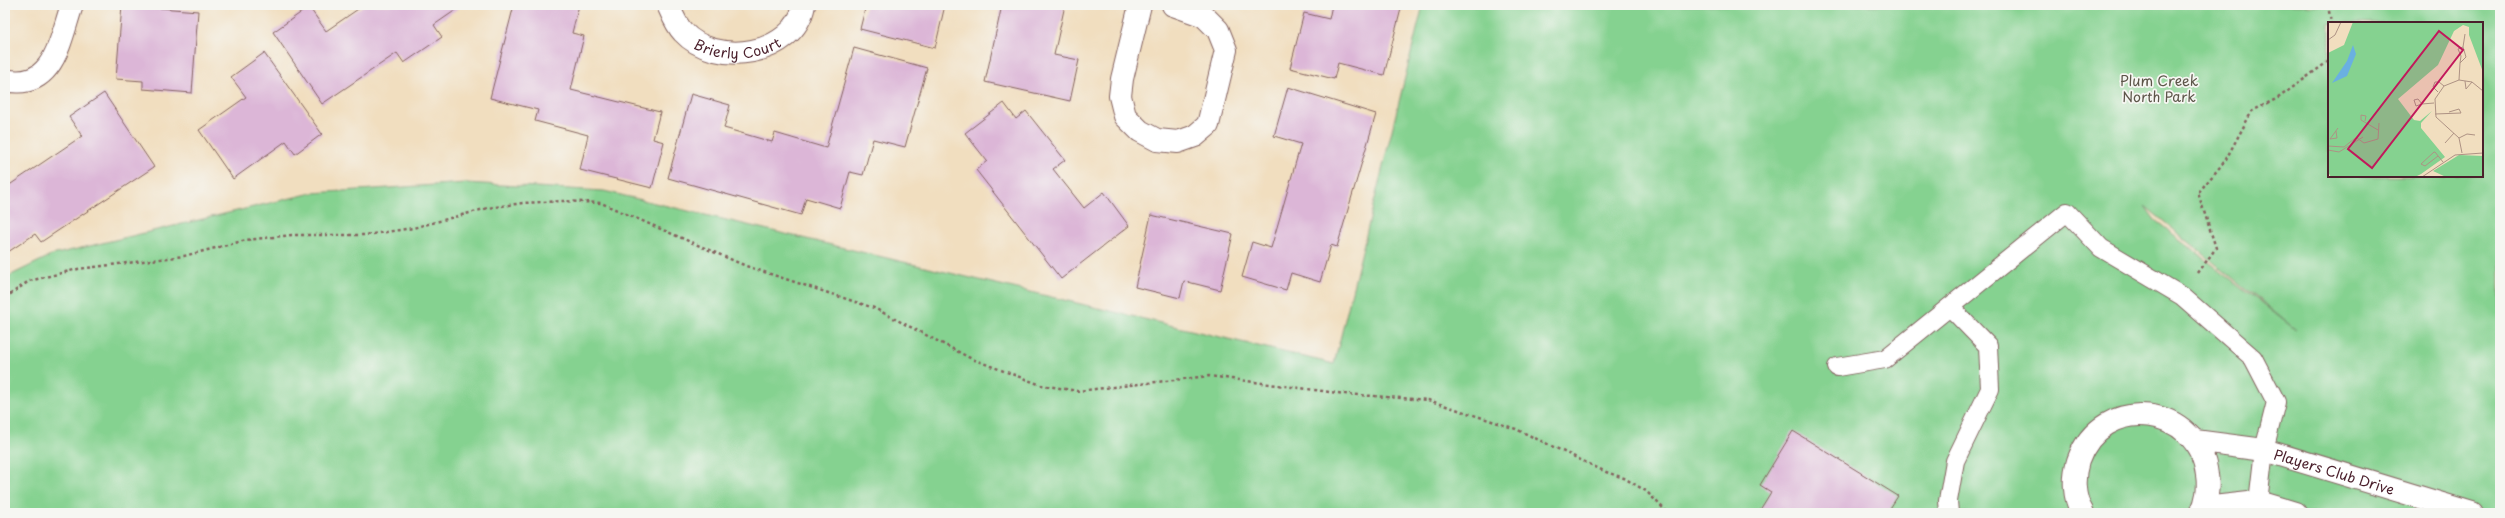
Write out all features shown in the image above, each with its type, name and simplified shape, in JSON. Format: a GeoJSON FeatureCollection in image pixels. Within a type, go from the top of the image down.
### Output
{"type":"FeatureCollection","features":[{"type":"Feature","properties":{"kind":"street"},"geometry":{"type":"LineString","coordinates":[[5,80],[26,82],[48,68],[55,56],[72,5]]}},
{"type":"Feature","properties":{"kind":"street","name":"Brierly Court"},"geometry":{"type":"LineString","coordinates":[[668,5],[683,33],[700,43],[719,50],[738,52],[758,51],[776,44],[792,30],[802,15],[804,5]]}},
{"type":"Feature","properties":{"kind":"street"},"geometry":{"type":"LineString","coordinates":[[1140,5],[1122,79],[1120,96],[1125,116],[1140,131],[1157,140],[1178,142],[1195,136],[1208,125],[1226,50],[1218,30],[1204,16],[1173,5]]}},
{"type":"Feature","properties":{"kind":"street"},"geometry":{"type":"LineString","coordinates":[[2083,513],[2076,495],[2075,471],[2082,450],[2097,431],[2106,424],[2128,415],[2152,415],[2174,423],[2195,441],[2206,462],[2208,485],[2202,510],[2258,502],[2295,513]]}},
{"type":"Feature","properties":{"kind":"street","name":"Players Club Drive"},"geometry":{"type":"LineString","coordinates":[[2195,441],[2264,450],[2472,513]]}},
{"type":"Feature","properties":{"kind":"lane"},"geometry":{"type":"LineString","coordinates":[[1837,367],[1885,360],[2067,212],[2100,248],[2182,296],[2254,358],[2276,402],[2264,450],[2258,502]]}},
{"type":"Feature","properties":{"kind":"lane"},"geometry":{"type":"LineString","coordinates":[[1949,513],[1948,501],[1955,461],[1990,389],[1988,346],[1950,307]]}},
{"type":"Feature","properties":{"kind":"path"},"geometry":{"type":"LineString","coordinates":[[2328,5],[2331,22]]}},
{"type":"Feature","properties":{"kind":"path"},"geometry":{"type":"LineString","coordinates":[[2182,296],[2216,248],[2198,193],[2225,161],[2252,111],[2278,98],[2328,62]]}},
{"type":"Feature","properties":{"kind":"path"},"geometry":{"type":"LineString","coordinates":[[5,298],[29,281],[78,269],[184,256],[246,240],[292,235],[366,235],[413,228],[488,208],[523,203],[563,201],[601,203],[746,266],[874,308],[972,359],[1041,386],[1078,391],[1209,376],[1345,394],[1428,400],[1516,429],[1606,472],[1624,478],[1646,491],[1668,513]]}},
{"type":"Feature","properties":{"kind":"green space","name":"Plum Creek North Park"},"geometry":{"type":"Polygon","coordinates":[[[1423,5],[2500,5],[2500,513],[5,513],[5,278],[52,255],[312,193],[466,183],[604,191],[1334,364],[1423,5]],[[2145,206],[2155,220],[2296,330],[2145,206]]]}},
{"type":"Feature","properties":{"kind":"building"},"geometry":{"type":"Polygon","coordinates":[[[122,5],[198,11],[192,93],[143,89],[143,81],[116,79],[122,5]]]}},
{"type":"Feature","properties":{"kind":"building"},"geometry":{"type":"Polygon","coordinates":[[[364,5],[463,5],[434,25],[442,37],[404,63],[397,53],[322,104],[273,32],[309,7],[326,31],[364,5]]]}},
{"type":"Feature","properties":{"kind":"building"},"geometry":{"type":"Polygon","coordinates":[[[514,5],[579,5],[572,33],[584,36],[571,90],[660,112],[653,139],[664,142],[652,188],[580,170],[588,135],[535,121],[538,110],[490,98],[514,5]]]}},
{"type":"Feature","properties":{"kind":"building"},"geometry":{"type":"Polygon","coordinates":[[[866,5],[945,5],[935,48],[860,29],[866,5]]]}},
{"type":"Feature","properties":{"kind":"building"},"geometry":{"type":"Polygon","coordinates":[[[1002,5],[1065,5],[1054,55],[1079,60],[1070,101],[985,82],[1002,5]]]}},
{"type":"Feature","properties":{"kind":"building"},"geometry":{"type":"Polygon","coordinates":[[[1332,5],[1402,5],[1384,75],[1338,63],[1334,79],[1290,68],[1304,13],[1329,19],[1332,5]]]}},
{"type":"Feature","properties":{"kind":"building"},"geometry":{"type":"Polygon","coordinates":[[[854,48],[927,68],[905,147],[873,139],[863,175],[850,172],[840,208],[806,198],[801,215],[668,178],[691,94],[730,105],[724,128],[772,142],[775,133],[826,148],[854,48]]]}},
{"type":"Feature","properties":{"kind":"building"},"geometry":{"type":"Polygon","coordinates":[[[264,53],[322,134],[295,154],[286,141],[233,179],[199,130],[246,97],[231,77],[264,53]]]}},
{"type":"Feature","properties":{"kind":"building"},"geometry":{"type":"Polygon","coordinates":[[[1288,87],[1376,114],[1337,247],[1331,245],[1320,282],[1291,273],[1286,290],[1242,277],[1252,242],[1271,248],[1301,144],[1274,136],[1288,87]]]}},
{"type":"Feature","properties":{"kind":"building"},"geometry":{"type":"Polygon","coordinates":[[[104,93],[154,167],[41,242],[35,234],[5,254],[5,188],[82,136],[69,117],[104,93]]]}},
{"type":"Feature","properties":{"kind":"building"},"geometry":{"type":"Polygon","coordinates":[[[1004,103],[1016,119],[1026,111],[1065,160],[1053,169],[1084,208],[1104,192],[1129,226],[1061,279],[976,170],[987,161],[965,133],[1004,103]]]}},
{"type":"Feature","properties":{"kind":"building"},"geometry":{"type":"Polygon","coordinates":[[[1151,215],[1233,234],[1220,290],[1184,281],[1180,298],[1135,287],[1151,215]]]}},
{"type":"Feature","properties":{"kind":"building"},"geometry":{"type":"Polygon","coordinates":[[[1793,431],[1898,496],[1887,513],[1758,513],[1771,492],[1760,485],[1793,431]]]}}]}
